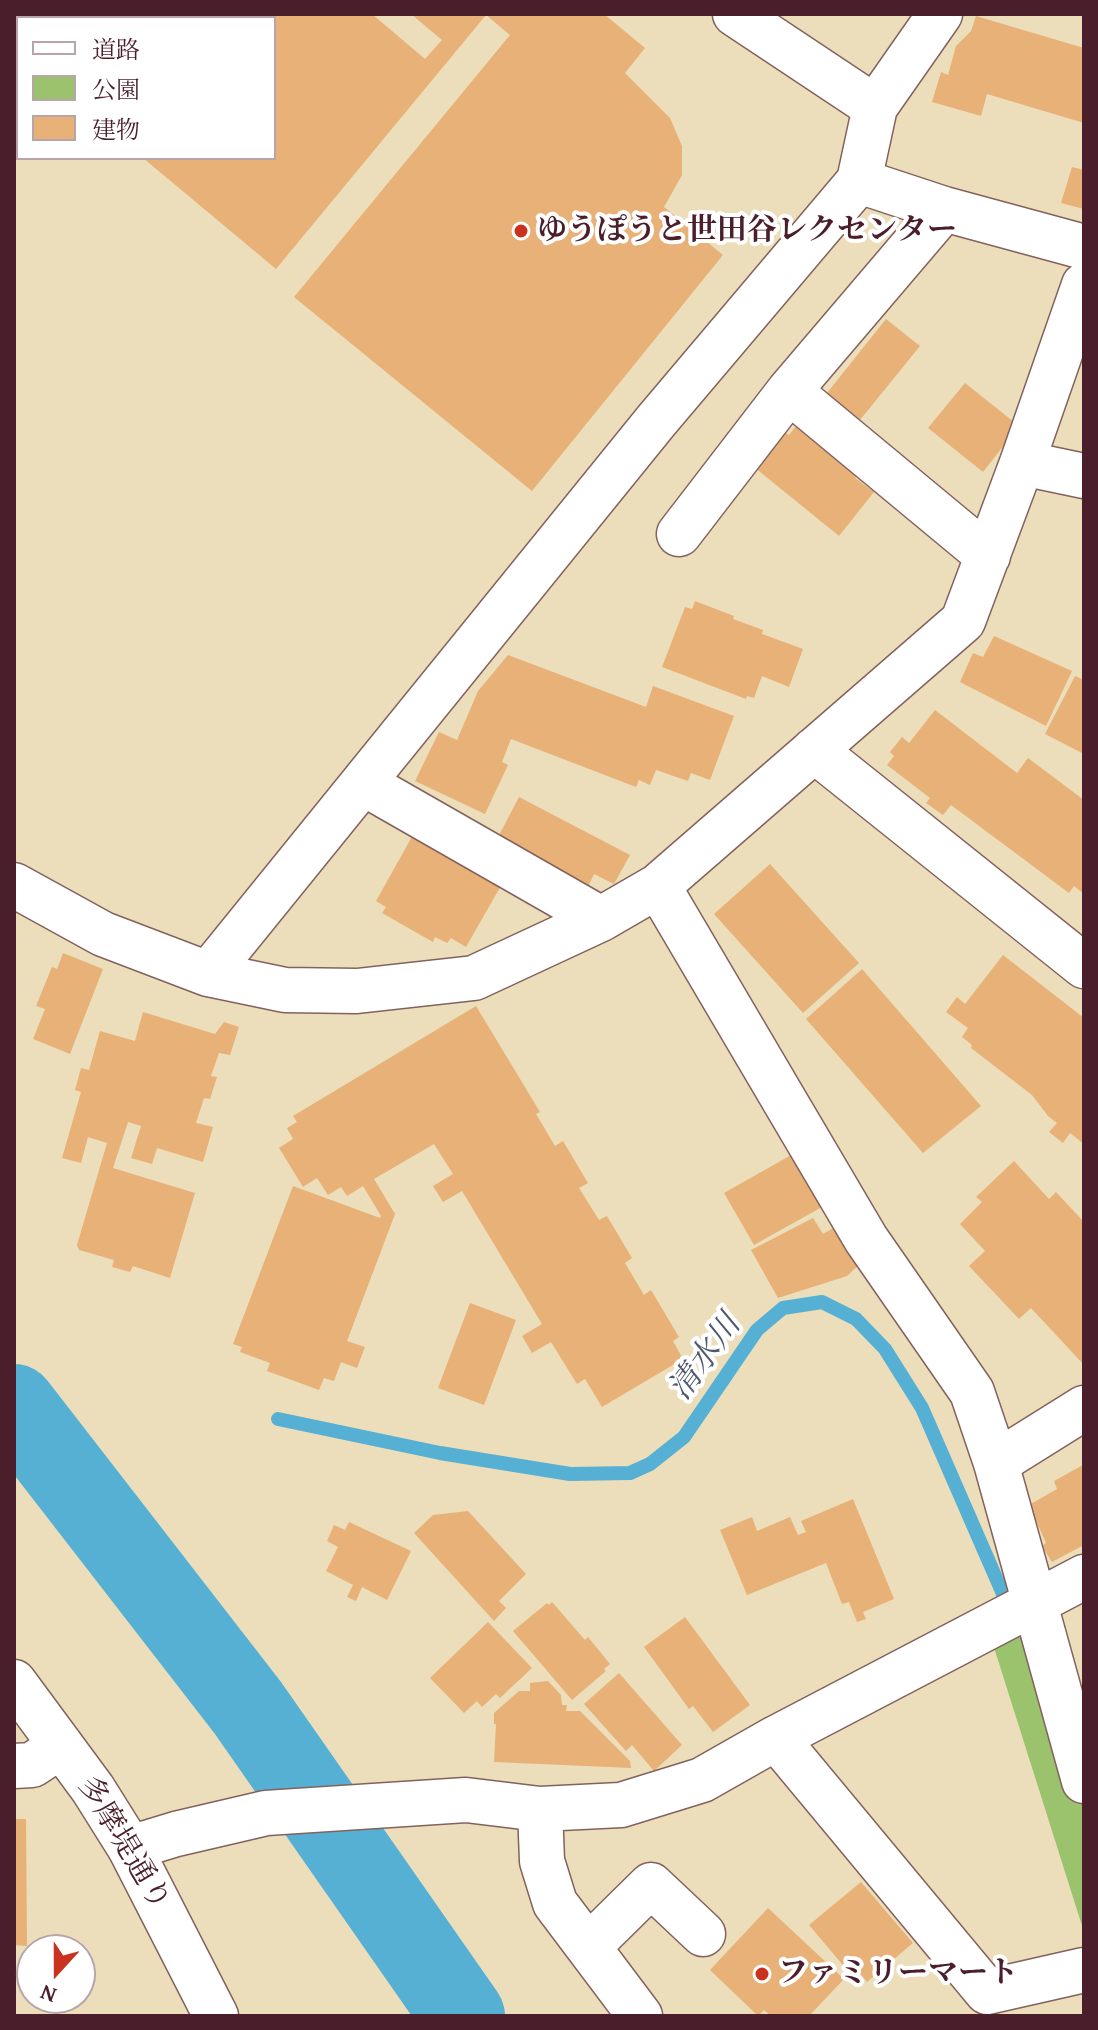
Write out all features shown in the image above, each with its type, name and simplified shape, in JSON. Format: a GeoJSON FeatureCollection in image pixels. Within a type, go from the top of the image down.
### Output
{"type":"FeatureCollection","features":[{"type":"Feature","properties":{"kind":"street"},"geometry":{"type":"LineString","coordinates":[[735,14],[875,107]]}},
{"type":"Feature","properties":{"kind":"street"},"geometry":{"type":"LineString","coordinates":[[208,974],[656,421],[859,181],[875,107],[940,14]]}},
{"type":"Feature","properties":{"kind":"street"},"geometry":{"type":"LineString","coordinates":[[859,181],[944,209],[1084,247]]}},
{"type":"Feature","properties":{"kind":"street"},"geometry":{"type":"LineString","coordinates":[[679,534],[789,391],[944,209]]}},
{"type":"Feature","properties":{"kind":"street"},"geometry":{"type":"LineString","coordinates":[[14,885],[103,934],[208,974],[285,990],[357,991],[474,978],[601,919],[658,886],[963,621],[1084,285]]}},
{"type":"Feature","properties":{"kind":"street"},"geometry":{"type":"LineString","coordinates":[[789,391],[988,556]]}},
{"type":"Feature","properties":{"kind":"street"},"geometry":{"type":"LineString","coordinates":[[1022,463],[1084,476]]}},
{"type":"Feature","properties":{"kind":"street"},"geometry":{"type":"LineString","coordinates":[[814,750],[1084,966]]}},
{"type":"Feature","properties":{"kind":"street"},"geometry":{"type":"LineString","coordinates":[[363,783],[601,919]]}},
{"type":"Feature","properties":{"kind":"street"},"geometry":{"type":"LineString","coordinates":[[658,886],[866,1239],[972,1392],[996,1463],[1084,1781]]}},
{"type":"Feature","properties":{"kind":"street"},"geometry":{"type":"LineString","coordinates":[[996,1463],[1084,1408]]}},
{"type":"Feature","properties":{"kind":"street"},"geometry":{"type":"LineString","coordinates":[[130,1848],[266,1813],[466,1800],[540,1809],[621,1805],[702,1780],[1084,1577]]}},
{"type":"Feature","properties":{"kind":"street","name":"多摩堤通り"},"geometry":{"type":"LineString","coordinates":[[14,1682],[93,1789],[130,1848],[216,2016]]}},
{"type":"Feature","properties":{"kind":"street"},"geometry":{"type":"LineString","coordinates":[[776,1738],[987,1992],[1084,1970]]}},
{"type":"Feature","properties":{"kind":"street"},"geometry":{"type":"LineString","coordinates":[[14,1766],[32,1765],[61,1746]]}},
{"type":"Feature","properties":{"kind":"street"},"geometry":{"type":"LineString","coordinates":[[540,1809],[542,1861],[555,1903],[640,2016]]}},
{"type":"Feature","properties":{"kind":"street"},"geometry":{"type":"LineString","coordinates":[[588,1947],[651,1885],[703,1934]]}},
{"type":"Feature","properties":{"kind":"green space"},"geometry":{"type":"Polygon","coordinates":[[[1038,1611],[1084,1781],[1084,1932],[991,1638],[1038,1611]]]}},
{"type":"Feature","properties":{"kind":"building","name":"ゆうぽうと世田谷レクセンター"},"geometry":{"type":"Polygon","coordinates":[[[372,14],[425,59],[442,40],[411,14],[604,14],[645,48],[625,73],[670,118],[682,146],[682,175],[664,207],[723,255],[532,491],[294,297],[510,35],[486,15],[276,269],[145,160],[276,160],[276,16],[185,16],[372,14]]]}},
{"type":"Feature","properties":{"kind":"building"},"geometry":{"type":"Polygon","coordinates":[[[976,16],[1084,48],[1084,123],[987,94],[981,116],[932,102],[941,72],[948,75],[956,46],[971,31],[976,16]]]}},
{"type":"Feature","properties":{"kind":"building"},"geometry":{"type":"Polygon","coordinates":[[[1072,167],[1084,170],[1084,209],[1061,203],[1072,167]]]}},
{"type":"Feature","properties":{"kind":"building"},"geometry":{"type":"Polygon","coordinates":[[[886,319],[920,346],[860,420],[827,393],[886,319]]]}},
{"type":"Feature","properties":{"kind":"building"},"geometry":{"type":"Polygon","coordinates":[[[965,383],[1019,426],[983,472],[928,428],[965,383]]]}},
{"type":"Feature","properties":{"kind":"building"},"geometry":{"type":"Polygon","coordinates":[[[797,425],[874,492],[839,536],[754,467],[783,431],[789,435],[797,425]]]}},
{"type":"Feature","properties":{"kind":"building"},"geometry":{"type":"Polygon","coordinates":[[[695,601],[763,630],[762,634],[803,649],[789,687],[762,676],[754,698],[747,696],[746,699],[662,667],[685,607],[692,609],[695,601]]]}},
{"type":"Feature","properties":{"kind":"building"},"geometry":{"type":"Polygon","coordinates":[[[994,636],[1072,671],[1046,726],[960,682],[973,653],[983,657],[994,636]]]}},
{"type":"Feature","properties":{"kind":"building"},"geometry":{"type":"Polygon","coordinates":[[[508,655],[646,707],[653,686],[734,716],[710,780],[691,773],[688,781],[656,770],[650,785],[639,780],[636,787],[511,739],[502,762],[508,765],[485,814],[415,781],[439,732],[457,740],[478,691],[508,655]]]}},
{"type":"Feature","properties":{"kind":"building"},"geometry":{"type":"Polygon","coordinates":[[[1075,676],[1084,680],[1084,754],[1045,734],[1075,676]]]}},
{"type":"Feature","properties":{"kind":"building"},"geometry":{"type":"Polygon","coordinates":[[[935,710],[1017,773],[1028,758],[1084,800],[1084,894],[1074,886],[1069,893],[951,805],[943,815],[926,803],[930,798],[887,765],[894,756],[890,752],[902,737],[909,743],[935,710]]]}},
{"type":"Feature","properties":{"kind":"building"},"geometry":{"type":"Polygon","coordinates":[[[519,797],[630,855],[614,884],[594,874],[587,889],[496,841],[519,797]]]}},
{"type":"Feature","properties":{"kind":"building"},"geometry":{"type":"Polygon","coordinates":[[[414,833],[502,884],[466,947],[451,938],[447,943],[435,937],[433,942],[382,913],[386,907],[376,901],[414,833]]]}},
{"type":"Feature","properties":{"kind":"building"},"geometry":{"type":"Polygon","coordinates":[[[770,864],[859,963],[803,1013],[714,914],[770,864]]]}},
{"type":"Feature","properties":{"kind":"building"},"geometry":{"type":"Polygon","coordinates":[[[63,953],[103,969],[70,1054],[33,1039],[45,1009],[36,1006],[52,967],[57,969],[63,953]]]}},
{"type":"Feature","properties":{"kind":"building"},"geometry":{"type":"Polygon","coordinates":[[[1003,955],[1084,1018],[1084,1144],[1070,1133],[1063,1143],[1049,1132],[1057,1123],[1032,1095],[971,1048],[972,1045],[962,1037],[968,1028],[946,1012],[957,997],[965,1004],[1003,955]]]}},
{"type":"Feature","properties":{"kind":"building"},"geometry":{"type":"Polygon","coordinates":[[[862,969],[981,1106],[923,1153],[806,1019],[862,969]]]}},
{"type":"Feature","properties":{"kind":"building"},"geometry":{"type":"Polygon","coordinates":[[[476,1006],[540,1112],[536,1114],[555,1146],[563,1141],[588,1183],[579,1188],[599,1220],[607,1216],[632,1258],[625,1263],[644,1295],[651,1290],[679,1337],[673,1341],[683,1359],[602,1407],[585,1379],[577,1384],[551,1342],[532,1353],[522,1336],[542,1324],[462,1191],[443,1202],[433,1186],[453,1174],[434,1144],[374,1179],[395,1214],[347,1341],[365,1347],[357,1368],[341,1362],[334,1381],[324,1378],[319,1390],[267,1371],[270,1363],[240,1352],[242,1347],[233,1344],[293,1186],[381,1216],[363,1186],[347,1196],[341,1187],[328,1195],[317,1178],[303,1187],[279,1148],[293,1139],[287,1128],[297,1122],[293,1116],[476,1006]]]}},
{"type":"Feature","properties":{"kind":"building"},"geometry":{"type":"Polygon","coordinates":[[[143,1012],[215,1034],[224,1022],[239,1027],[230,1055],[219,1053],[211,1076],[217,1077],[210,1099],[204,1098],[196,1123],[213,1127],[203,1162],[157,1148],[152,1164],[131,1158],[141,1126],[128,1122],[113,1168],[195,1193],[170,1278],[133,1266],[130,1272],[112,1267],[114,1260],[79,1250],[77,1245],[107,1143],[88,1137],[81,1163],[62,1158],[81,1092],[75,1090],[81,1068],[89,1070],[100,1031],[135,1041],[143,1012]]]}},
{"type":"Feature","properties":{"kind":"building"},"geometry":{"type":"Polygon","coordinates":[[[793,1154],[822,1207],[754,1245],[724,1193],[793,1154]]]}},
{"type":"Feature","properties":{"kind":"building"},"geometry":{"type":"Polygon","coordinates":[[[1014,1161],[1049,1199],[1056,1192],[1084,1222],[1084,1365],[1031,1308],[1019,1319],[969,1266],[985,1251],[960,1224],[982,1202],[976,1197],[1014,1161]]]}},
{"type":"Feature","properties":{"kind":"building"},"geometry":{"type":"Polygon","coordinates":[[[813,1218],[823,1234],[837,1226],[863,1261],[847,1276],[778,1298],[751,1250],[813,1218]]]}},
{"type":"Feature","properties":{"kind":"building"},"geometry":{"type":"Polygon","coordinates":[[[470,1303],[516,1320],[484,1405],[438,1388],[470,1303]]]}},
{"type":"Feature","properties":{"kind":"building"},"geometry":{"type":"Polygon","coordinates":[[[1083,1465],[1084,1545],[1052,1562],[1042,1546],[1046,1543],[1029,1505],[1057,1489],[1054,1481],[1083,1465]]]}},
{"type":"Feature","properties":{"kind":"building"},"geometry":{"type":"Polygon","coordinates":[[[853,1499],[894,1599],[863,1612],[866,1619],[857,1622],[849,1602],[842,1604],[826,1563],[747,1595],[720,1530],[752,1517],[757,1531],[790,1517],[798,1535],[806,1532],[801,1521],[853,1499]]]}},
{"type":"Feature","properties":{"kind":"building"},"geometry":{"type":"Polygon","coordinates":[[[468,1511],[526,1574],[499,1601],[506,1608],[494,1621],[414,1533],[433,1515],[468,1511]]]}},
{"type":"Feature","properties":{"kind":"building"},"geometry":{"type":"Polygon","coordinates":[[[349,1522],[411,1551],[387,1600],[362,1587],[356,1601],[347,1597],[353,1585],[326,1571],[338,1547],[327,1541],[334,1525],[345,1530],[349,1522]]]}},
{"type":"Feature","properties":{"kind":"building"},"geometry":{"type":"Polygon","coordinates":[[[552,1602],[610,1664],[572,1700],[513,1631],[552,1602]]]}},
{"type":"Feature","properties":{"kind":"building"},"geometry":{"type":"Polygon","coordinates":[[[685,1617],[750,1705],[713,1732],[693,1706],[689,1709],[644,1647],[685,1617]]]}},
{"type":"Feature","properties":{"kind":"building"},"geometry":{"type":"Polygon","coordinates":[[[488,1622],[532,1668],[500,1698],[496,1694],[482,1707],[477,1701],[464,1713],[430,1678],[488,1622]]]}},
{"type":"Feature","properties":{"kind":"building"},"geometry":{"type":"Polygon","coordinates":[[[619,1673],[682,1745],[654,1771],[632,1745],[626,1751],[584,1704],[619,1673]]]}},
{"type":"Feature","properties":{"kind":"building"},"geometry":{"type":"Polygon","coordinates":[[[548,1681],[561,1695],[562,1705],[567,1705],[566,1711],[580,1711],[630,1761],[631,1768],[494,1762],[494,1713],[519,1691],[530,1691],[530,1683],[548,1681]]]}},
{"type":"Feature","properties":{"kind":"building"},"geometry":{"type":"Polygon","coordinates":[[[14,1819],[26,1819],[27,1934],[16,1934],[14,1945],[14,1819]]]}},
{"type":"Feature","properties":{"kind":"building"},"geometry":{"type":"Polygon","coordinates":[[[861,1882],[913,1943],[867,1982],[853,1965],[847,1970],[809,1925],[861,1882]]]}},
{"type":"Feature","properties":{"kind":"building"},"geometry":{"type":"Polygon","coordinates":[[[768,1908],[844,1979],[809,2016],[771,2016],[764,2010],[758,2016],[710,1970],[768,1908]]]}},
{"type":"Feature","properties":{"kind":"waterway","name":"清水川"},"geometry":{"type":"LineString","coordinates":[[278,1419],[440,1453],[570,1474],[630,1473],[650,1464],[684,1437],[757,1330],[783,1308],[822,1302],[856,1319],[885,1349],[922,1408],[1010,1610]]}},
{"type":"Feature","properties":{"kind":"waterway"},"geometry":{"type":"LineString","coordinates":[[14,1406],[248,1708],[463,2016]]}},
{"type":"Feature","properties":{"kind":"place","name":"ゆうぽうと世田谷レクセンター"},"geometry":{"type":"Point","coordinates":[521,231]}},
{"type":"Feature","properties":{"kind":"place","name":"ファミリーマート"},"geometry":{"type":"Point","coordinates":[762,1974]}}]}
